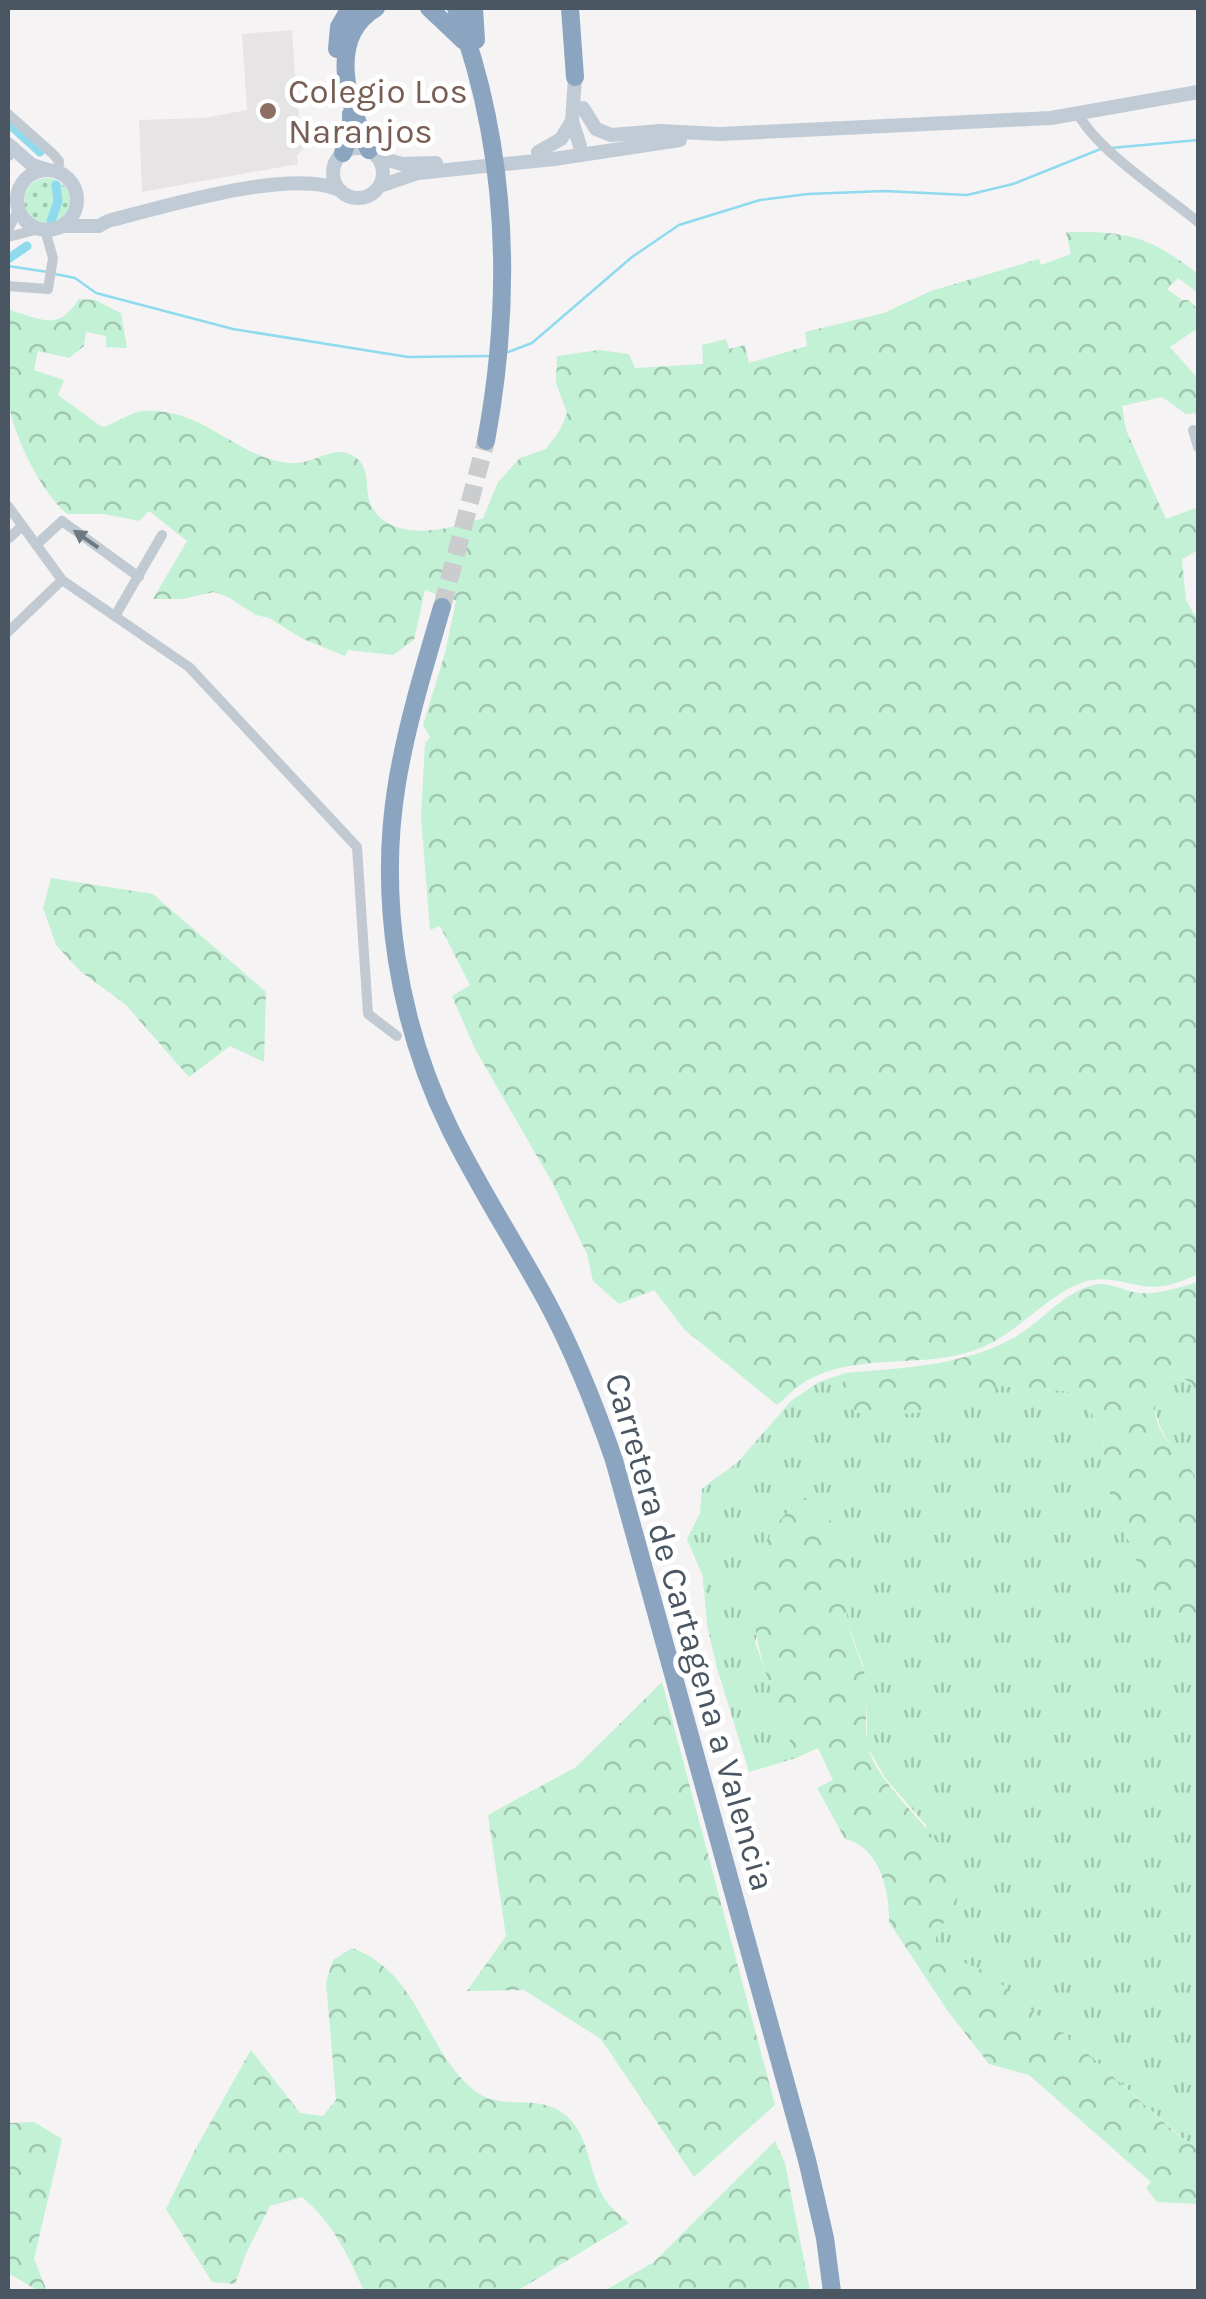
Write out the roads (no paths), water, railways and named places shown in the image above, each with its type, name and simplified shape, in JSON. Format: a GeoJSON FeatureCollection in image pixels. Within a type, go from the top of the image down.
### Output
{"type":"FeatureCollection","features":[{"type":"Feature","properties":{"kind":"highway"},"geometry":{"type":"LineString","coordinates":[[339,157],[352,131],[337,40],[350,8]]}},
{"type":"Feature","properties":{"kind":"highway"},"geometry":{"type":"LineString","coordinates":[[373,154],[356,114],[345,56],[354,26],[376,8]]}},
{"type":"Feature","properties":{"kind":"highway"},"geometry":{"type":"LineString","coordinates":[[429,8],[471,50]]}},
{"type":"Feature","properties":{"kind":"highway"},"geometry":{"type":"LineString","coordinates":[[456,8],[494,133]]}},
{"type":"Feature","properties":{"kind":"highway"},"geometry":{"type":"LineString","coordinates":[[471,8],[503,192],[507,266],[505,362],[497,375],[486,441]]}},
{"type":"Feature","properties":{"kind":"highway"},"geometry":{"type":"LineString","coordinates":[[568,11],[575,77]]}},
{"type":"Feature","properties":{"kind":"highway","name":"Carretera de Cartagena a Valencia"},"geometry":{"type":"LineString","coordinates":[[442,607],[405,741],[392,825],[393,924],[407,1007],[448,1126],[573,1353],[609,1445],[807,2160],[825,2238],[832,2292]]}},
{"type":"Feature","properties":{"kind":"street"},"geometry":{"type":"LineString","coordinates":[[8,152],[22,170],[23,182],[17,198],[18,210],[8,233],[100,226],[205,198],[296,182],[323,183],[362,198],[380,186],[429,172],[575,150],[584,134],[575,77]]}},
{"type":"Feature","properties":{"kind":"street"},"geometry":{"type":"LineString","coordinates":[[575,77],[572,120],[580,146]]}},
{"type":"Feature","properties":{"kind":"street"},"geometry":{"type":"LineString","coordinates":[[296,182],[355,148],[402,164],[429,164],[661,138],[1000,122],[1078,114],[1198,92]]}},
{"type":"Feature","properties":{"kind":"street"},"geometry":{"type":"LineString","coordinates":[[582,108],[602,133],[661,138]]}},
{"type":"Feature","properties":{"kind":"street"},"geometry":{"type":"LineString","coordinates":[[8,114],[53,154],[58,161],[53,171]]}},
{"type":"Feature","properties":{"kind":"street"},"geometry":{"type":"LineString","coordinates":[[1078,114],[1094,136],[1198,222]]}},
{"type":"Feature","properties":{"kind":"street"},"geometry":{"type":"LineString","coordinates":[[538,152],[561,138],[572,120]]}},
{"type":"Feature","properties":{"kind":"street"},"geometry":{"type":"LineString","coordinates":[[429,172],[554,159],[661,138]]}},
{"type":"Feature","properties":{"kind":"street"},"geometry":{"type":"LineString","coordinates":[[8,152],[53,171],[72,184],[77,202],[90,218],[104,223]]}},
{"type":"Feature","properties":{"kind":"street"},"geometry":{"type":"LineString","coordinates":[[373,154],[384,171],[380,186]]}},
{"type":"Feature","properties":{"kind":"street"},"geometry":{"type":"LineString","coordinates":[[339,157],[333,177],[341,192]]}},
{"type":"Feature","properties":{"kind":"street"},"geometry":{"type":"LineString","coordinates":[[23,182],[34,174],[53,171]]}},
{"type":"Feature","properties":{"kind":"street"},"geometry":{"type":"LineString","coordinates":[[62,226],[77,202]]}},
{"type":"Feature","properties":{"kind":"street"},"geometry":{"type":"LineString","coordinates":[[8,286],[45,290],[54,258],[42,230],[27,223],[18,210]]}},
{"type":"Feature","properties":{"kind":"street"},"geometry":{"type":"LineString","coordinates":[[1193,430],[1198,447]]}},
{"type":"Feature","properties":{"kind":"street"},"geometry":{"type":"LineString","coordinates":[[8,506],[62,580],[189,667],[357,847],[368,1014],[396,1036]]}},
{"type":"Feature","properties":{"kind":"street"},"geometry":{"type":"LineString","coordinates":[[36,545],[62,521],[139,577]]}},
{"type":"Feature","properties":{"kind":"street"},"geometry":{"type":"LineString","coordinates":[[8,539],[20,527]]}},
{"type":"Feature","properties":{"kind":"street"},"geometry":{"type":"LineString","coordinates":[[115,616],[162,535]]}},
{"type":"Feature","properties":{"kind":"street"},"geometry":{"type":"LineString","coordinates":[[8,632],[62,580]]}},
{"type":"Feature","properties":{"kind":"waterway"},"geometry":{"type":"LineString","coordinates":[[8,123],[40,152]]}},
{"type":"Feature","properties":{"kind":"waterway"},"geometry":{"type":"LineString","coordinates":[[1111,148],[1198,140]]}},
{"type":"Feature","properties":{"kind":"waterway"},"geometry":{"type":"LineString","coordinates":[[508,352],[532,343],[632,257],[679,225],[760,200],[808,194],[884,191],[967,195],[1013,184],[1103,148]]}},
{"type":"Feature","properties":{"kind":"waterway"},"geometry":{"type":"LineString","coordinates":[[51,221],[58,201],[56,185]]}},
{"type":"Feature","properties":{"kind":"waterway"},"geometry":{"type":"LineString","coordinates":[[8,259],[27,246]]}},
{"type":"Feature","properties":{"kind":"waterway"},"geometry":{"type":"LineString","coordinates":[[8,266],[48,272]]}},
{"type":"Feature","properties":{"kind":"waterway"},"geometry":{"type":"LineString","coordinates":[[55,274],[75,278],[96,293],[233,329],[408,357],[490,356]]}},
{"type":"Feature","properties":{"kind":"tunnel"},"geometry":{"type":"LineString","coordinates":[[442,607],[486,441]]}},
{"type":"Feature","properties":{"kind":"place","name":"Colegio Los Naranjos"},"geometry":{"type":"Point","coordinates":[268,111]}}]}
